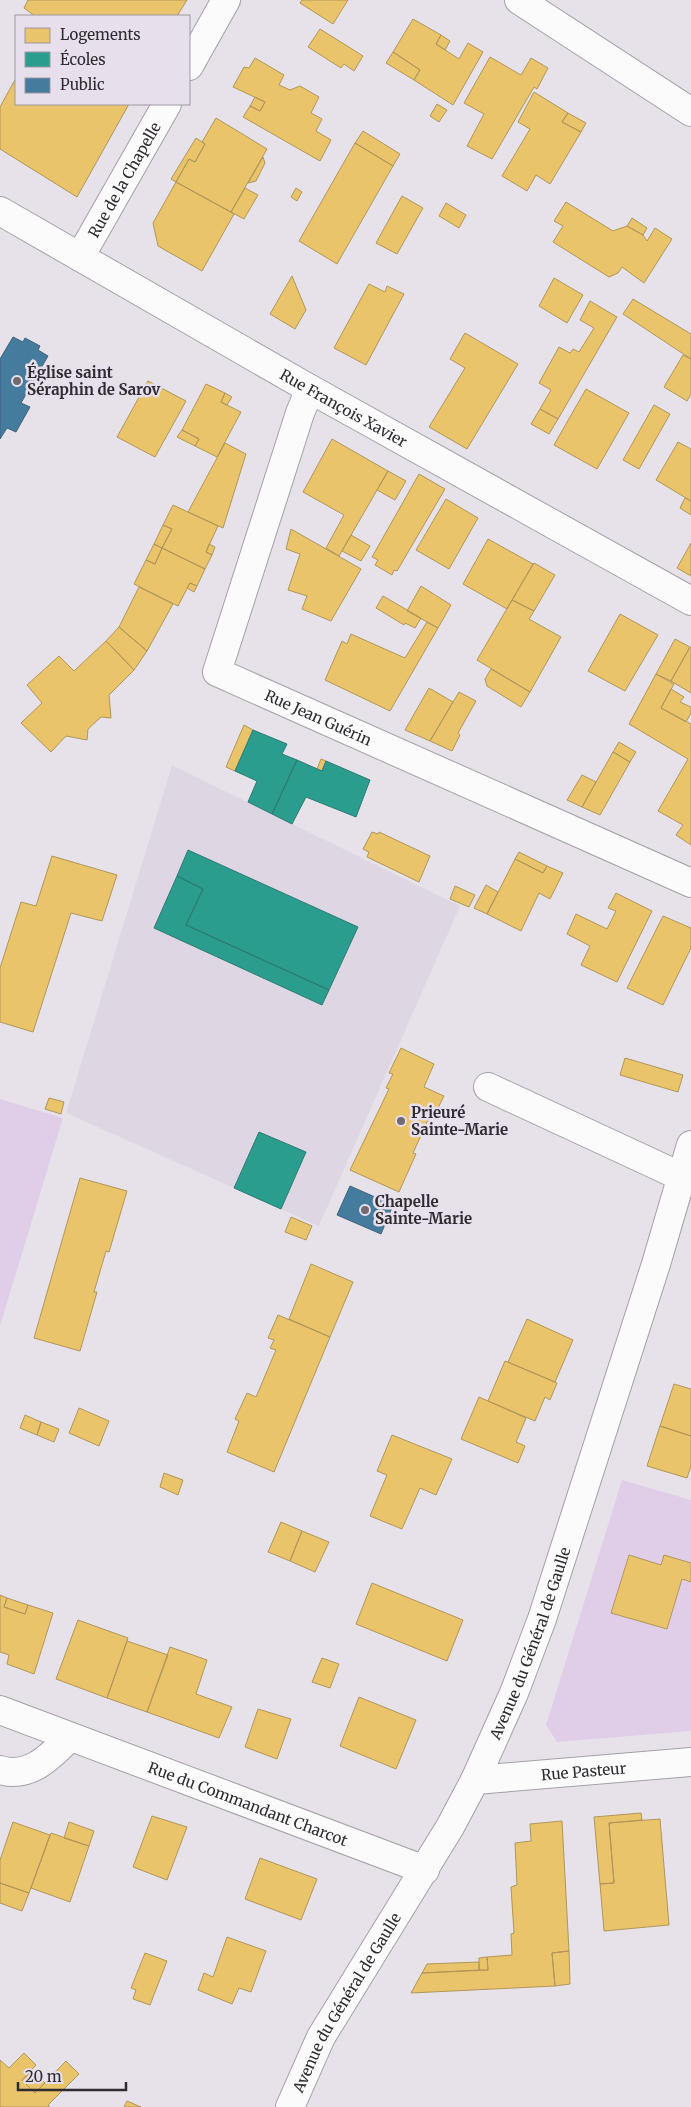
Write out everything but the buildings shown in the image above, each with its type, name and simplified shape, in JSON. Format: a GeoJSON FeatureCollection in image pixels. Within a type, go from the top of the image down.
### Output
{"type":"FeatureCollection","features":[{"type":"Feature","properties":{"kind":"street"},"geometry":{"type":"LineString","coordinates":[[190,64],[226,0]]}},
{"type":"Feature","properties":{"kind":"street"},"geometry":{"type":"LineString","coordinates":[[518,0],[691,112]]}},
{"type":"Feature","properties":{"kind":"street","name":"Rue de la Chapelle"},"geometry":{"type":"LineString","coordinates":[[80,257],[166,105]]}},
{"type":"Feature","properties":{"kind":"street","name":"Rue François Xavier"},"geometry":{"type":"LineString","coordinates":[[0,211],[310,389],[691,602]]}},
{"type":"Feature","properties":{"kind":"street","name":"Rue Jean Guérin"},"geometry":{"type":"LineString","coordinates":[[310,389],[300,413],[217,672],[691,883]]}},
{"type":"Feature","properties":{"kind":"street"},"geometry":{"type":"LineString","coordinates":[[488,1087],[682,1177]]}},
{"type":"Feature","properties":{"kind":"street","name":"Avenue du Général de Gaulle"},"geometry":{"type":"LineString","coordinates":[[290,2107],[320,2037],[425,1870],[475,1780],[514,1693],[542,1620],[656,1264],[691,1145]]}},
{"type":"Feature","properties":{"kind":"street","name":"Rue du Commandant Charcot"},"geometry":{"type":"LineString","coordinates":[[0,1710],[425,1870]]}},
{"type":"Feature","properties":{"kind":"street"},"geometry":{"type":"LineString","coordinates":[[0,1770],[26,1772],[46,1761],[70,1737]]}},
{"type":"Feature","properties":{"kind":"street","name":"Rue Pasteur"},"geometry":{"type":"LineString","coordinates":[[475,1780],[691,1762]]}},
{"type":"Feature","properties":{"kind":"shaded area"},"geometry":{"type":"Polygon","coordinates":[[[172,765],[460,906],[319,1226],[66,1113],[172,765]]]}},
{"type":"Feature","properties":{"kind":"shaded area"},"geometry":{"type":"Polygon","coordinates":[[[0,1099],[63,1118],[0,1326],[0,1099]]]}},
{"type":"Feature","properties":{"kind":"shaded area"},"geometry":{"type":"Polygon","coordinates":[[[622,1480],[691,1500],[691,1731],[557,1742],[546,1725],[622,1480]]]}},
{"type":"Feature","properties":{"kind":"place","name":"Église saint Séraphin de Sarov"},"geometry":{"type":"Point","coordinates":[17,381]}},
{"type":"Feature","properties":{"kind":"place","name":"Prieuré Sainte-Marie"},"geometry":{"type":"Point","coordinates":[401,1121]}},
{"type":"Feature","properties":{"kind":"place","name":"Chapelle Sainte-Marie"},"geometry":{"type":"Point","coordinates":[365,1210]}}]}
